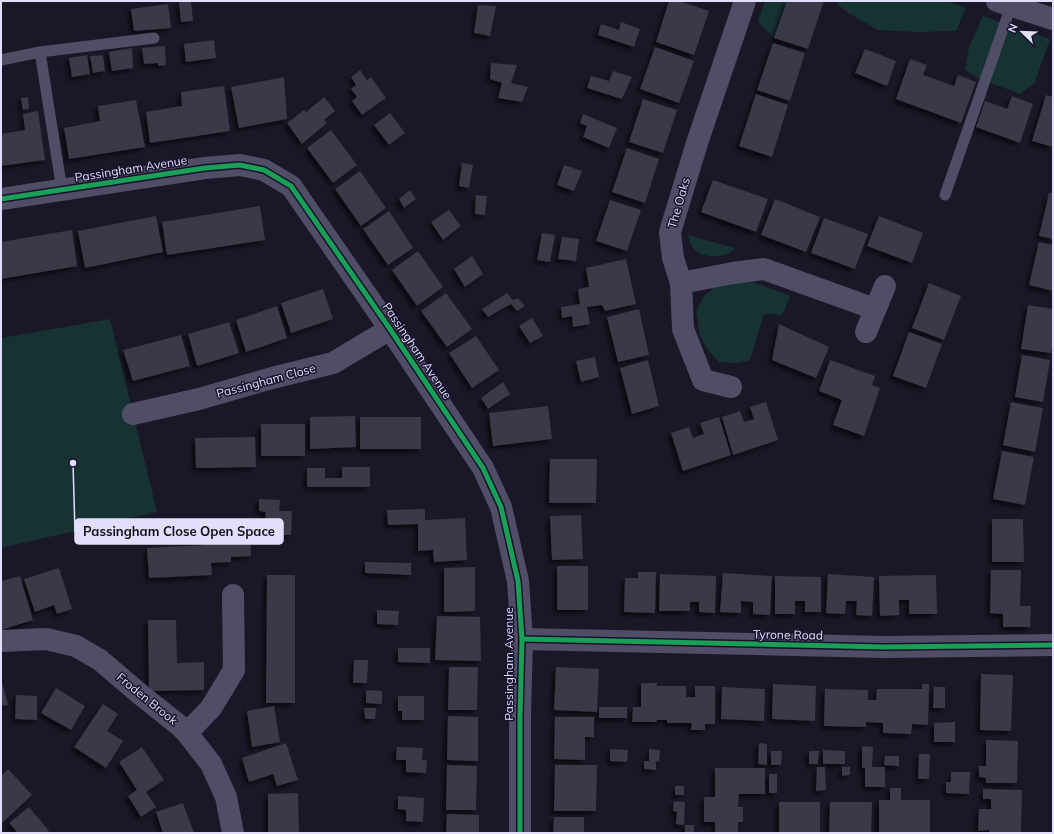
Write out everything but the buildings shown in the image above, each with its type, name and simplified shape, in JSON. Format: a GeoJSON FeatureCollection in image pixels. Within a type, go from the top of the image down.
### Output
{"type":"FeatureCollection","features":[{"type":"Feature","properties":{"kind":"street","name":"The Oaks"},"geometry":{"type":"LineString","coordinates":[[731,387],[703,380],[683,329],[681,284],[673,258],[670,232],[697,143],[745,1]]}},
{"type":"Feature","properties":{"kind":"street"},"geometry":{"type":"LineString","coordinates":[[1004,4],[1053,19]]}},
{"type":"Feature","properties":{"kind":"street","name":"Passingham Avenue"},"geometry":{"type":"LineString","coordinates":[[1,198],[205,168],[240,165],[264,170],[291,186],[390,329],[483,468],[501,508],[518,582],[522,639],[520,716],[520,833]]}},
{"type":"Feature","properties":{"kind":"street"},"geometry":{"type":"LineString","coordinates":[[681,284],[733,273],[764,269],[875,309]]}},
{"type":"Feature","properties":{"kind":"street"},"geometry":{"type":"LineString","coordinates":[[866,332],[885,286]]}},
{"type":"Feature","properties":{"kind":"street","name":"Passingham Close"},"geometry":{"type":"LineString","coordinates":[[133,414],[199,399],[272,378],[333,363],[390,329]]}},
{"type":"Feature","properties":{"kind":"street"},"geometry":{"type":"LineString","coordinates":[[187,733],[211,708],[234,670],[233,596]]}},
{"type":"Feature","properties":{"kind":"street","name":"Froden Brook"},"geometry":{"type":"LineString","coordinates":[[1,641],[46,639],[76,646],[100,660],[141,696],[180,726],[211,764],[214,770],[226,798],[233,833]]}},
{"type":"Feature","properties":{"kind":"street","name":"Tyrone Road"},"geometry":{"type":"LineString","coordinates":[[522,639],[884,647],[1053,645]]}},
{"type":"Feature","properties":{"kind":"lane"},"geometry":{"type":"LineString","coordinates":[[945,195],[1004,4]]}},
{"type":"Feature","properties":{"kind":"lane"},"geometry":{"type":"LineString","coordinates":[[1,60],[40,52],[154,38]]}},
{"type":"Feature","properties":{"kind":"lane"},"geometry":{"type":"LineString","coordinates":[[40,52],[62,190]]}},
{"type":"Feature","properties":{"kind":"green space"},"geometry":{"type":"Polygon","coordinates":[[[765,1],[787,1],[774,38],[758,22],[765,1]]]}},
{"type":"Feature","properties":{"kind":"green space"},"geometry":{"type":"Polygon","coordinates":[[[835,1],[947,1],[966,8],[956,31],[919,32],[878,30],[845,11],[835,1]]]}},
{"type":"Feature","properties":{"kind":"green space"},"geometry":{"type":"Polygon","coordinates":[[[983,16],[1050,39],[1035,82],[1020,94],[978,78],[965,70],[969,47],[983,16]]]}},
{"type":"Feature","properties":{"kind":"green space"},"geometry":{"type":"Polygon","coordinates":[[[688,235],[735,248],[731,252],[721,256],[703,255],[693,248],[688,235]]]}},
{"type":"Feature","properties":{"kind":"green space"},"geometry":{"type":"Polygon","coordinates":[[[750,281],[790,296],[782,316],[764,314],[750,360],[737,363],[719,362],[708,350],[700,336],[696,311],[704,296],[719,284],[750,281]]]}},
{"type":"Feature","properties":{"kind":"green space"},"geometry":{"type":"Polygon","coordinates":[[[110,319],[157,512],[1,548],[1,338],[110,319]]]}},
{"type":"Feature","properties":{"kind":"cycle path"},"geometry":{"type":"LineString","coordinates":[[1,199],[205,168],[240,165],[264,170],[291,186],[390,329],[483,468],[501,507],[518,581],[522,639],[520,716],[520,833]]}},
{"type":"Feature","properties":{"kind":"cycle path"},"geometry":{"type":"LineString","coordinates":[[522,639],[884,647],[1053,645]]}},
{"type":"Feature","properties":{"kind":"place","name":"Passingham Close Open Space"},"geometry":{"type":"Point","coordinates":[73,463]}}]}
